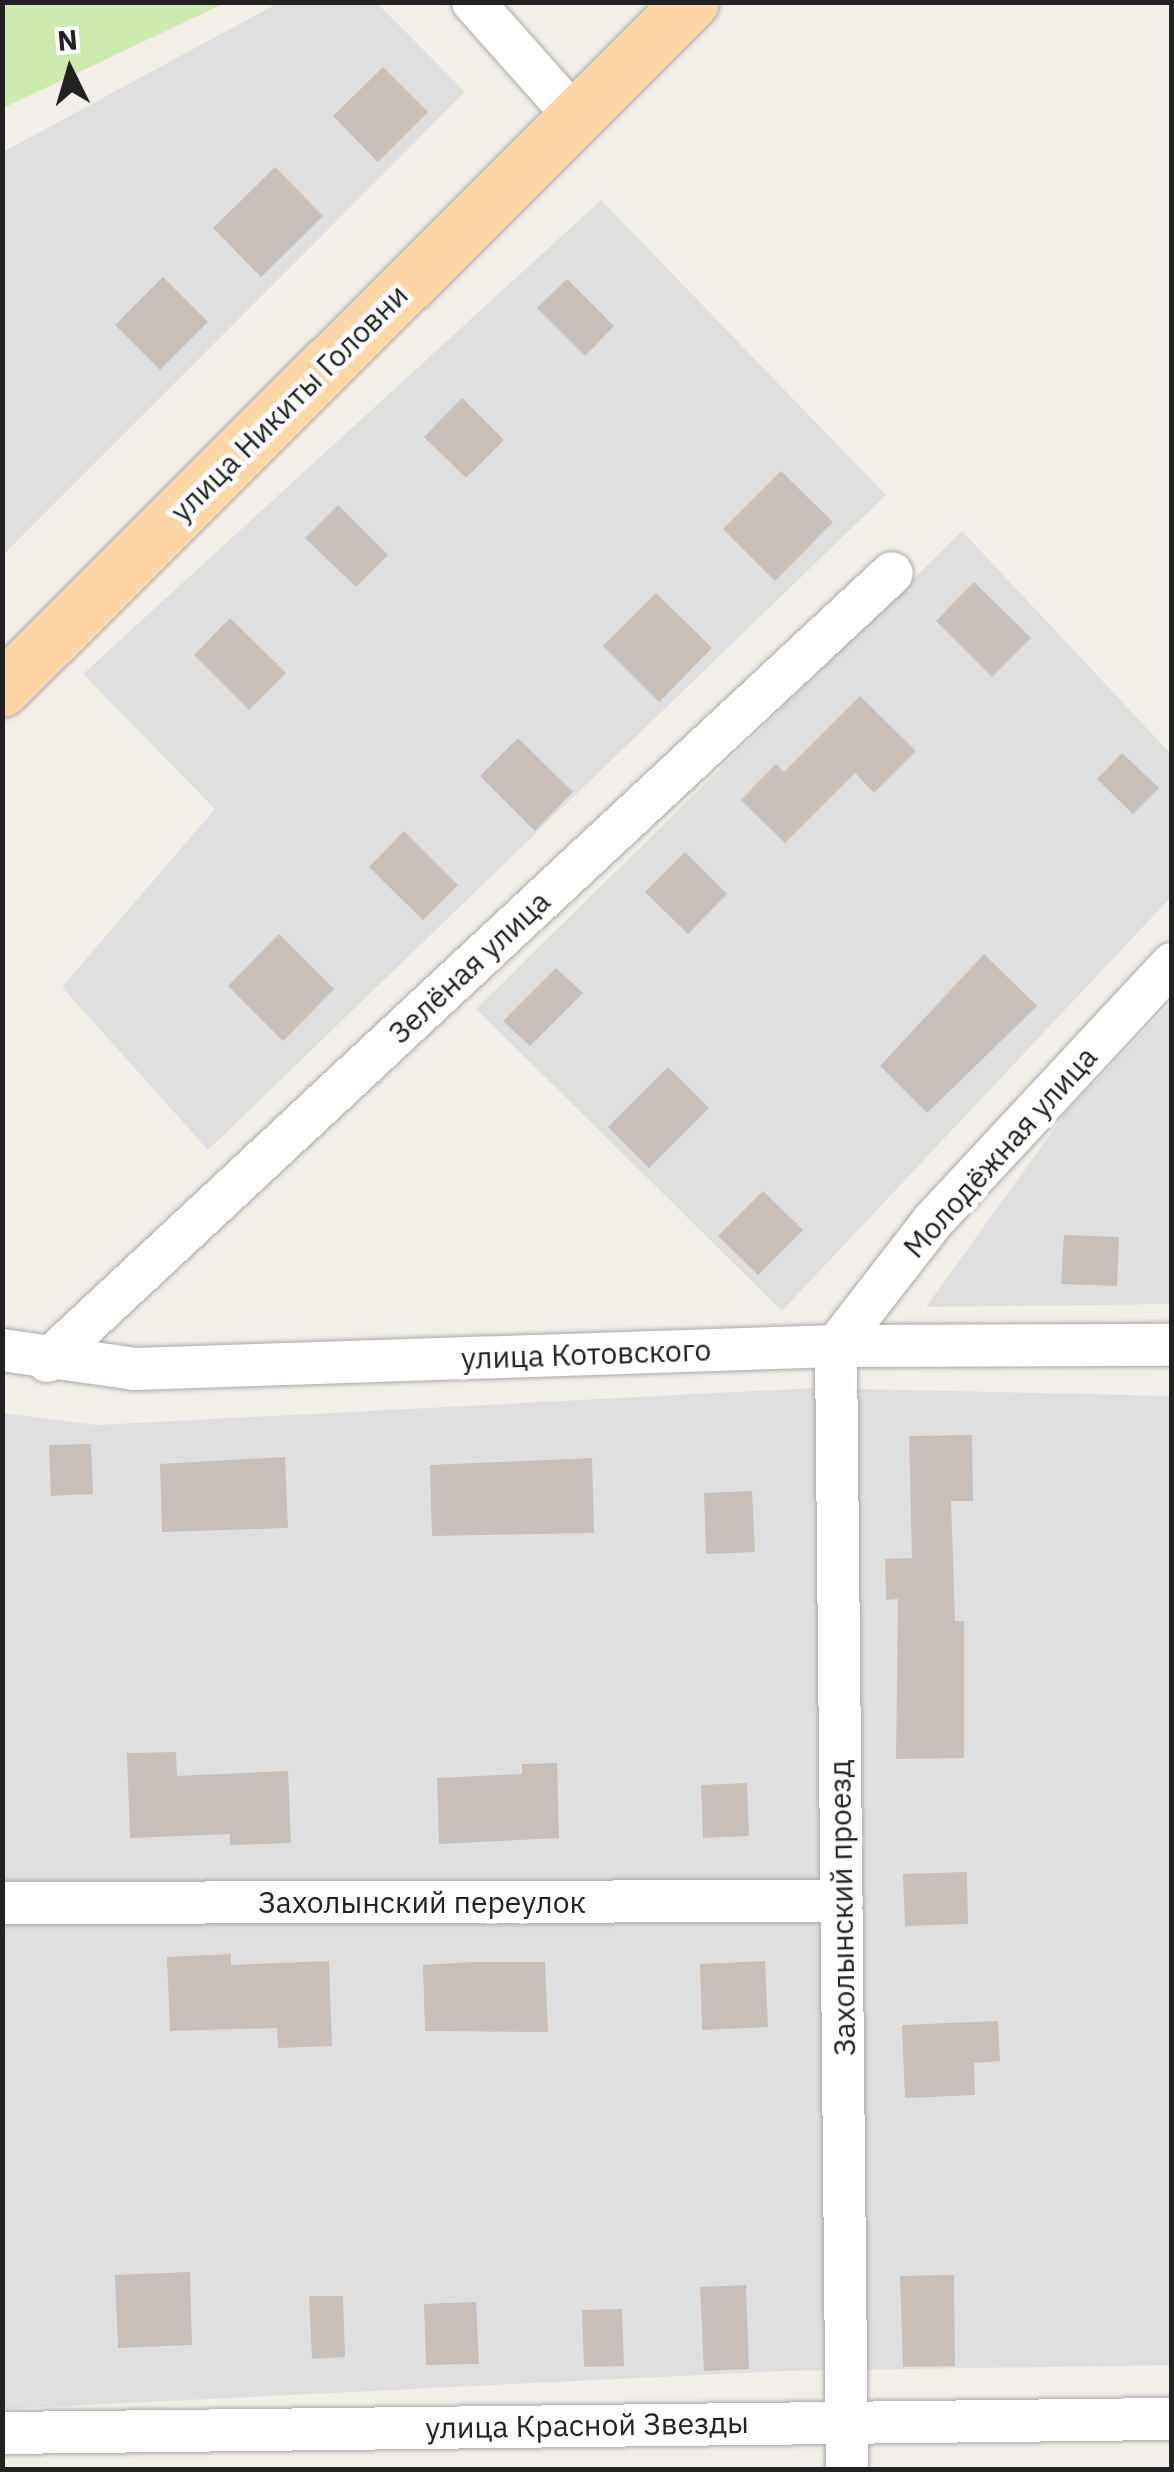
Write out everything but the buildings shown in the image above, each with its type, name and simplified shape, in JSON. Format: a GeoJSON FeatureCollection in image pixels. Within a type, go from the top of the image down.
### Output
{"type":"FeatureCollection","features":[{"type":"Feature","properties":{"kind":"main road","name":"улица Никиты Головни"},"geometry":{"type":"LineString","coordinates":[[2,688],[691,2]]}},
{"type":"Feature","properties":{"kind":"street"},"geometry":{"type":"LineString","coordinates":[[473,2],[575,118]]}},
{"type":"Feature","properties":{"kind":"street","name":"Зелёная улица"},"geometry":{"type":"LineString","coordinates":[[46,1361],[892,574]]}},
{"type":"Feature","properties":{"kind":"street","name":"Молодёжная улица"},"geometry":{"type":"LineString","coordinates":[[836,1346],[933,1221],[1172,964]]}},
{"type":"Feature","properties":{"kind":"street","name":"улица Котовского"},"geometry":{"type":"LineString","coordinates":[[2,1350],[46,1361],[134,1369],[836,1346],[1172,1344]]}},
{"type":"Feature","properties":{"kind":"street","name":"Захолынский проезд"},"geometry":{"type":"LineString","coordinates":[[836,1346],[847,2470]]}},
{"type":"Feature","properties":{"kind":"street","name":"Захолынский переулок"},"geometry":{"type":"LineString","coordinates":[[2,1903],[842,1902]]}},
{"type":"Feature","properties":{"kind":"street","name":"улица Красной Звезды"},"geometry":{"type":"LineString","coordinates":[[2,2434],[1172,2419]]}},
{"type":"Feature","properties":{"kind":"shaded area"},"geometry":{"type":"Polygon","coordinates":[[[278,3],[377,3],[465,92],[3,555],[3,152],[278,3]]]}},
{"type":"Feature","properties":{"kind":"shaded area"},"geometry":{"type":"Polygon","coordinates":[[[601,200],[886,495],[208,1150],[62,987],[215,809],[83,674],[601,200]]]}},
{"type":"Feature","properties":{"kind":"shaded area"},"geometry":{"type":"Polygon","coordinates":[[[962,531],[1171,754],[1171,897],[782,1311],[476,1009],[962,531]]]}},
{"type":"Feature","properties":{"kind":"shaded area"},"geometry":{"type":"Polygon","coordinates":[[[1171,1003],[1171,1304],[926,1307],[1067,1111],[1171,1003]]]}},
{"type":"Feature","properties":{"kind":"shaded area"},"geometry":{"type":"Polygon","coordinates":[[[814,1388],[1171,1396],[1171,2365],[782,2371],[3,2409],[2,1413],[97,1425],[814,1388]]]}},
{"type":"Feature","properties":{"kind":"green space"},"geometry":{"type":"Polygon","coordinates":[[[3,2],[225,2],[225,3],[3,108],[3,2]]]}}]}
